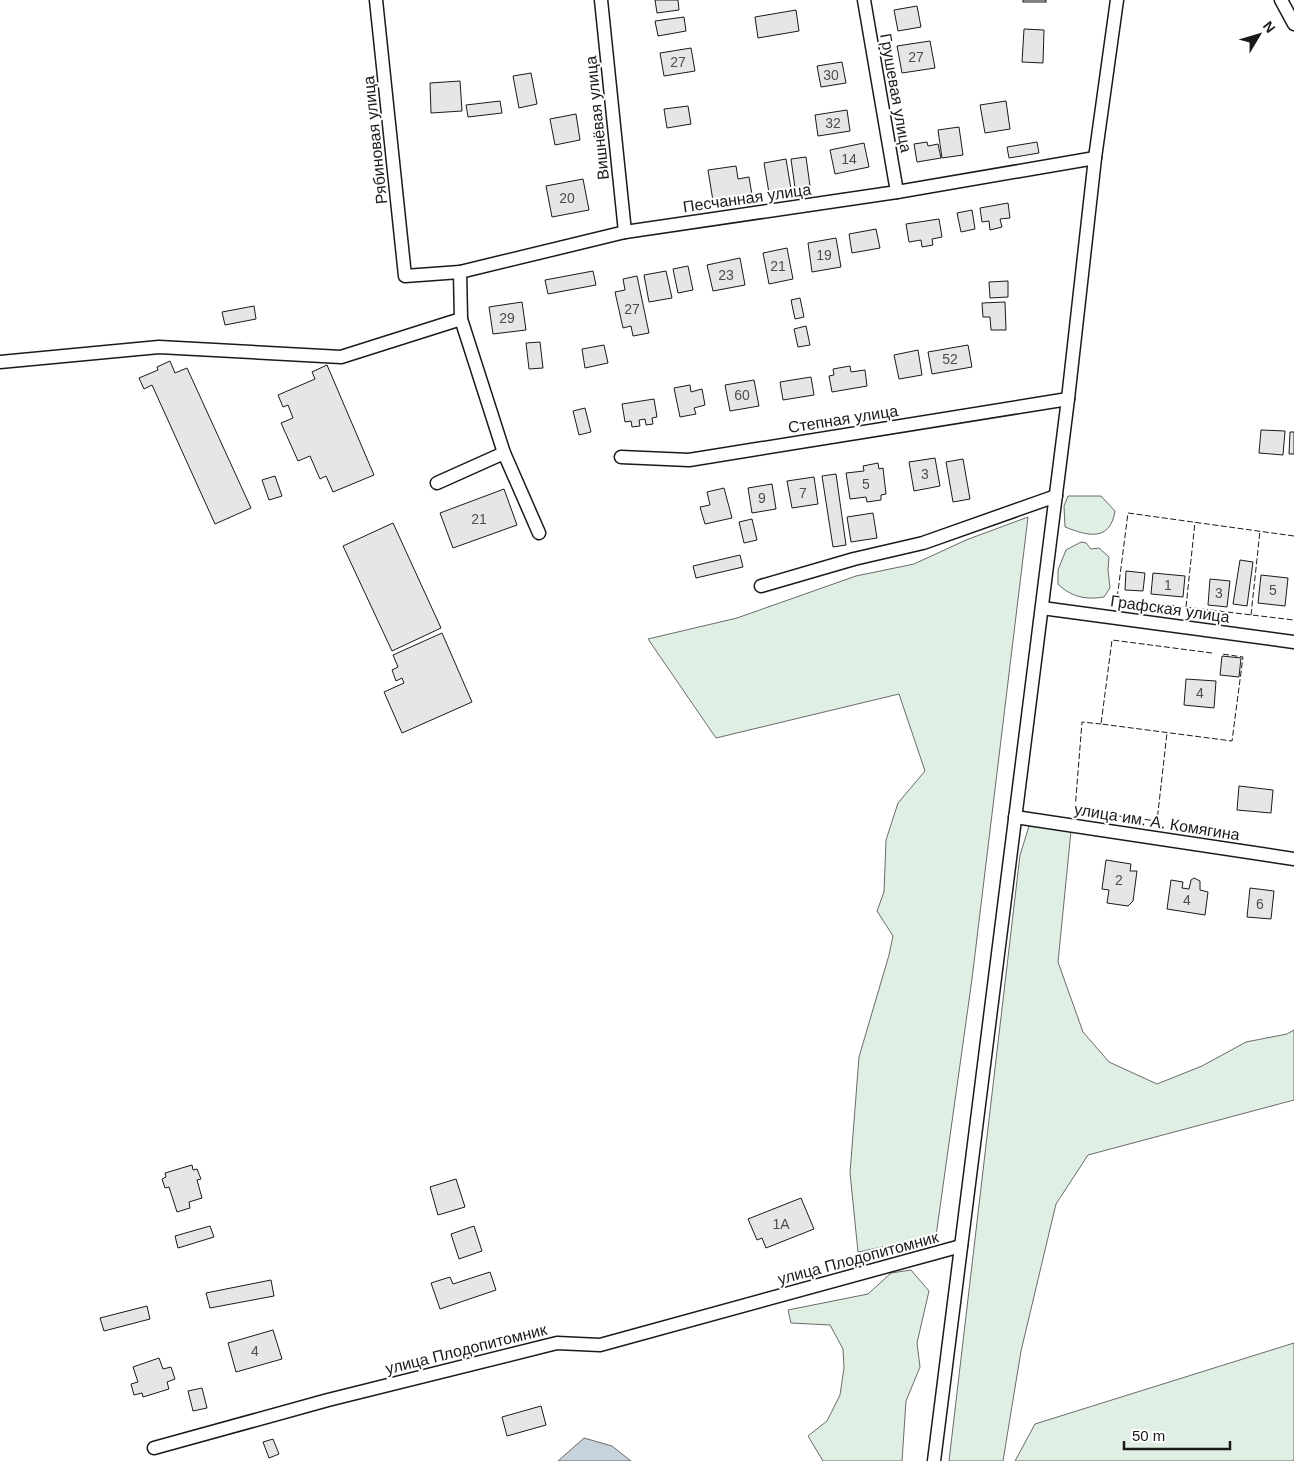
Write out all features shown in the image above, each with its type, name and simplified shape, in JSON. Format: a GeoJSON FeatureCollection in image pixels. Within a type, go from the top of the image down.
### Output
{"type":"FeatureCollection","features":[{"type":"Feature","properties":{"kind":"street","name":"Рябиновая улица"},"geometry":{"type":"LineString","coordinates":[[376,0],[405,276]]}},
{"type":"Feature","properties":{"kind":"street","name":"Вишнёвая улица"},"geometry":{"type":"LineString","coordinates":[[601,0],[625,232]]}},
{"type":"Feature","properties":{"kind":"street","name":"Грушевая улица"},"geometry":{"type":"LineString","coordinates":[[864,0],[897,192]]}},
{"type":"Feature","properties":{"kind":"street"},"geometry":{"type":"LineString","coordinates":[[934,1461],[1068,399],[1095,158],[1117,0]]}},
{"type":"Feature","properties":{"kind":"street"},"geometry":{"type":"LineString","coordinates":[[1281,0],[1294,24]]}},
{"type":"Feature","properties":{"kind":"street","name":"Песчанная улица"},"geometry":{"type":"LineString","coordinates":[[405,276],[460,272],[625,232],[897,192],[1095,158]]}},
{"type":"Feature","properties":{"kind":"street"},"geometry":{"type":"LineString","coordinates":[[460,272],[461,319],[504,453],[539,533]]}},
{"type":"Feature","properties":{"kind":"street"},"geometry":{"type":"LineString","coordinates":[[0,362],[159,347],[341,357],[461,319]]}},
{"type":"Feature","properties":{"kind":"street","name":"Степная улица"},"geometry":{"type":"LineString","coordinates":[[621,457],[689,460],[1068,399]]}},
{"type":"Feature","properties":{"kind":"street"},"geometry":{"type":"LineString","coordinates":[[437,483],[504,453]]}},
{"type":"Feature","properties":{"kind":"street"},"geometry":{"type":"LineString","coordinates":[[761,586],[854,559],[923,543],[1056,496]]}},
{"type":"Feature","properties":{"kind":"street","name":"Графская улица"},"geometry":{"type":"LineString","coordinates":[[1042,608],[1294,642]]}},
{"type":"Feature","properties":{"kind":"street","name":"улица им. А. Комягина"},"geometry":{"type":"LineString","coordinates":[[1015,817],[1294,859]]}},
{"type":"Feature","properties":{"kind":"street","name":"улица Плодопитомник"},"geometry":{"type":"LineString","coordinates":[[154,1448],[328,1400],[557,1343],[600,1345],[961,1246]]}},
{"type":"Feature","properties":{"kind":"green space"},"geometry":{"type":"Polygon","coordinates":[[[1068,496],[1101,496],[1115,511],[1108,528],[1097,534],[1090,534],[1065,527],[1064,506],[1068,496]]]}},
{"type":"Feature","properties":{"kind":"green space"},"geometry":{"type":"Polygon","coordinates":[[[1028,517],[972,979],[936,1236],[858,1252],[850,1173],[859,1057],[893,936],[877,911],[884,892],[886,840],[898,803],[925,771],[899,694],[716,738],[648,639],[737,618],[856,576],[914,564],[966,540],[1028,517]]]}},
{"type":"Feature","properties":{"kind":"green space"},"geometry":{"type":"Polygon","coordinates":[[[1081,542],[1086,543],[1091,549],[1099,548],[1109,557],[1110,588],[1104,597],[1091,598],[1074,595],[1058,584],[1058,570],[1066,550],[1081,542]]]}},
{"type":"Feature","properties":{"kind":"green space"},"geometry":{"type":"Polygon","coordinates":[[[1029,826],[1071,831],[1058,962],[1083,1032],[1109,1062],[1157,1084],[1202,1066],[1246,1042],[1287,1034],[1294,1030],[1294,1100],[1088,1155],[1056,1204],[1021,1351],[1003,1461],[949,1461],[1020,855],[1029,826]]]}},
{"type":"Feature","properties":{"kind":"green space"},"geometry":{"type":"Polygon","coordinates":[[[911,1270],[929,1291],[917,1343],[920,1367],[906,1401],[902,1461],[823,1461],[808,1436],[827,1421],[840,1395],[844,1368],[843,1349],[830,1325],[791,1323],[788,1310],[868,1294],[891,1273],[911,1270]]]}},
{"type":"Feature","properties":{"kind":"green space"},"geometry":{"type":"Polygon","coordinates":[[[1294,1343],[1294,1461],[1015,1461],[1035,1424],[1294,1343]]]}},
{"type":"Feature","properties":{"kind":"shaded area"},"geometry":{"type":"Polygon","coordinates":[[[584,1438],[612,1446],[631,1461],[558,1461],[584,1438]]]}},
{"type":"Feature","properties":{"kind":"building"},"geometry":{"type":"Polygon","coordinates":[[[655,0],[678,0],[679,10],[657,13],[655,0]]]}},
{"type":"Feature","properties":{"kind":"building"},"geometry":{"type":"Polygon","coordinates":[[[1023,0],[1046,0],[1046,2],[1023,2],[1023,0]]]}},
{"type":"Feature","properties":{"kind":"building"},"geometry":{"type":"Polygon","coordinates":[[[917,6],[921,27],[898,31],[894,10],[917,6]]]}},
{"type":"Feature","properties":{"kind":"building"},"geometry":{"type":"Polygon","coordinates":[[[796,10],[799,31],[758,38],[755,17],[796,10]]]}},
{"type":"Feature","properties":{"kind":"building"},"geometry":{"type":"Polygon","coordinates":[[[684,17],[686,31],[658,36],[655,21],[684,17]]]}},
{"type":"Feature","properties":{"kind":"building"},"geometry":{"type":"Polygon","coordinates":[[[1024,29],[1044,30],[1043,63],[1022,62],[1024,29]]]}},
{"type":"Feature","properties":{"kind":"building"},"geometry":{"type":"Polygon","coordinates":[[[930,41],[935,68],[902,73],[897,46],[930,41]]]}},
{"type":"Feature","properties":{"kind":"building"},"geometry":{"type":"Polygon","coordinates":[[[691,48],[695,71],[664,76],[660,53],[691,48]]]}},
{"type":"Feature","properties":{"kind":"building"},"geometry":{"type":"Polygon","coordinates":[[[842,62],[846,83],[821,87],[817,66],[842,62]]]}},
{"type":"Feature","properties":{"kind":"building"},"geometry":{"type":"Polygon","coordinates":[[[531,73],[537,104],[519,108],[513,76],[531,73]]]}},
{"type":"Feature","properties":{"kind":"building"},"geometry":{"type":"Polygon","coordinates":[[[460,81],[462,111],[431,113],[430,83],[460,81]]]}},
{"type":"Feature","properties":{"kind":"building"},"geometry":{"type":"Polygon","coordinates":[[[500,101],[502,113],[468,117],[466,105],[500,101]]]}},
{"type":"Feature","properties":{"kind":"building"},"geometry":{"type":"Polygon","coordinates":[[[1006,101],[1010,129],[985,133],[980,105],[1006,101]]]}},
{"type":"Feature","properties":{"kind":"building"},"geometry":{"type":"Polygon","coordinates":[[[688,106],[691,124],[667,128],[664,109],[688,106]]]}},
{"type":"Feature","properties":{"kind":"building"},"geometry":{"type":"Polygon","coordinates":[[[847,110],[850,131],[818,136],[815,115],[847,110]]]}},
{"type":"Feature","properties":{"kind":"building"},"geometry":{"type":"Polygon","coordinates":[[[576,114],[580,140],[555,145],[550,119],[576,114]]]}},
{"type":"Feature","properties":{"kind":"building"},"geometry":{"type":"Polygon","coordinates":[[[959,127],[963,155],[942,158],[938,130],[959,127]]]}},
{"type":"Feature","properties":{"kind":"building"},"geometry":{"type":"Polygon","coordinates":[[[927,142],[928,146],[938,144],[941,158],[917,162],[914,144],[927,142]]]}},
{"type":"Feature","properties":{"kind":"building"},"geometry":{"type":"Polygon","coordinates":[[[1037,142],[1039,153],[1009,158],[1007,147],[1037,142]]]}},
{"type":"Feature","properties":{"kind":"building"},"geometry":{"type":"Polygon","coordinates":[[[864,143],[869,167],[835,174],[830,150],[864,143]]]}},
{"type":"Feature","properties":{"kind":"building"},"geometry":{"type":"Polygon","coordinates":[[[806,157],[810,186],[795,188],[791,159],[806,157]]]}},
{"type":"Feature","properties":{"kind":"building"},"geometry":{"type":"Polygon","coordinates":[[[786,159],[791,189],[769,193],[764,163],[786,159]]]}},
{"type":"Feature","properties":{"kind":"building"},"geometry":{"type":"Polygon","coordinates":[[[736,166],[738,179],[749,177],[752,195],[713,201],[708,170],[736,166]]]}},
{"type":"Feature","properties":{"kind":"building"},"geometry":{"type":"Polygon","coordinates":[[[583,179],[589,210],[552,217],[546,186],[583,179]]]}},
{"type":"Feature","properties":{"kind":"building"},"geometry":{"type":"Polygon","coordinates":[[[1008,203],[1010,218],[1000,219],[1002,227],[990,230],[989,221],[982,222],[980,208],[1008,203]]]}},
{"type":"Feature","properties":{"kind":"building"},"geometry":{"type":"Polygon","coordinates":[[[972,210],[975,229],[961,232],[957,213],[972,210]]]}},
{"type":"Feature","properties":{"kind":"building"},"geometry":{"type":"Polygon","coordinates":[[[939,219],[942,237],[932,239],[933,245],[922,247],[921,240],[909,242],[906,224],[939,219]]]}},
{"type":"Feature","properties":{"kind":"building"},"geometry":{"type":"Polygon","coordinates":[[[876,229],[880,248],[852,253],[849,234],[876,229]]]}},
{"type":"Feature","properties":{"kind":"building"},"geometry":{"type":"Polygon","coordinates":[[[836,238],[841,267],[812,272],[808,243],[836,238]]]}},
{"type":"Feature","properties":{"kind":"building"},"geometry":{"type":"Polygon","coordinates":[[[787,248],[793,279],[769,284],[763,253],[787,248]]]}},
{"type":"Feature","properties":{"kind":"building"},"geometry":{"type":"Polygon","coordinates":[[[740,258],[745,285],[713,291],[707,265],[740,258]]]}},
{"type":"Feature","properties":{"kind":"building"},"geometry":{"type":"Polygon","coordinates":[[[688,266],[693,290],[678,293],[673,269],[688,266]]]}},
{"type":"Feature","properties":{"kind":"building"},"geometry":{"type":"Polygon","coordinates":[[[593,271],[596,285],[548,294],[545,280],[593,271]]]}},
{"type":"Feature","properties":{"kind":"building"},"geometry":{"type":"Polygon","coordinates":[[[666,271],[672,298],[649,302],[644,275],[666,271]]]}},
{"type":"Feature","properties":{"kind":"building"},"geometry":{"type":"Polygon","coordinates":[[[637,276],[649,333],[633,336],[631,326],[623,328],[615,292],[625,290],[623,279],[637,276]]]}},
{"type":"Feature","properties":{"kind":"building"},"geometry":{"type":"Polygon","coordinates":[[[1008,281],[1008,297],[990,298],[989,282],[1008,281]]]}},
{"type":"Feature","properties":{"kind":"building"},"geometry":{"type":"Polygon","coordinates":[[[800,298],[804,317],[795,319],[791,300],[800,298]]]}},
{"type":"Feature","properties":{"kind":"building"},"geometry":{"type":"Polygon","coordinates":[[[522,302],[526,330],[493,334],[489,307],[522,302]]]}},
{"type":"Feature","properties":{"kind":"building"},"geometry":{"type":"Polygon","coordinates":[[[1005,302],[1006,330],[991,330],[990,317],[983,317],[982,303],[1005,302]]]}},
{"type":"Feature","properties":{"kind":"building"},"geometry":{"type":"Polygon","coordinates":[[[254,306],[256,319],[225,325],[222,312],[254,306]]]}},
{"type":"Feature","properties":{"kind":"building"},"geometry":{"type":"Polygon","coordinates":[[[806,326],[810,345],[798,347],[794,329],[806,326]]]}},
{"type":"Feature","properties":{"kind":"building"},"geometry":{"type":"Polygon","coordinates":[[[540,342],[543,368],[529,369],[526,343],[540,342]]]}},
{"type":"Feature","properties":{"kind":"building"},"geometry":{"type":"Polygon","coordinates":[[[604,345],[608,363],[585,368],[582,349],[604,345]]]}},
{"type":"Feature","properties":{"kind":"building"},"geometry":{"type":"Polygon","coordinates":[[[968,345],[972,367],[932,374],[928,352],[968,345]]]}},
{"type":"Feature","properties":{"kind":"building"},"geometry":{"type":"Polygon","coordinates":[[[918,350],[922,375],[899,379],[894,355],[918,350]]]}},
{"type":"Feature","properties":{"kind":"building"},"geometry":{"type":"Polygon","coordinates":[[[170,361],[175,373],[187,368],[251,508],[215,524],[152,385],[144,389],[139,378],[158,370],[157,367],[170,361]]]}},
{"type":"Feature","properties":{"kind":"building"},"geometry":{"type":"Polygon","coordinates":[[[327,365],[374,475],[333,492],[326,476],[320,479],[310,456],[298,461],[281,423],[293,418],[288,405],[283,407],[278,395],[315,379],[312,372],[327,365]]]}},
{"type":"Feature","properties":{"kind":"building"},"geometry":{"type":"Polygon","coordinates":[[[850,366],[851,372],[865,370],[867,386],[832,392],[829,376],[834,375],[833,369],[850,366]]]}},
{"type":"Feature","properties":{"kind":"building"},"geometry":{"type":"Polygon","coordinates":[[[811,377],[814,395],[783,400],[780,382],[811,377]]]}},
{"type":"Feature","properties":{"kind":"building"},"geometry":{"type":"Polygon","coordinates":[[[754,380],[759,406],[730,411],[725,385],[754,380]]]}},
{"type":"Feature","properties":{"kind":"building"},"geometry":{"type":"Polygon","coordinates":[[[690,385],[691,392],[702,389],[705,405],[694,408],[696,414],[680,417],[674,388],[690,385]]]}},
{"type":"Feature","properties":{"kind":"building"},"geometry":{"type":"Polygon","coordinates":[[[654,399],[657,417],[652,418],[653,424],[646,425],[645,419],[639,420],[640,426],[632,427],[631,421],[625,422],[622,404],[654,399]]]}},
{"type":"Feature","properties":{"kind":"building"},"geometry":{"type":"Polygon","coordinates":[[[585,408],[591,432],[579,435],[573,411],[585,408]]]}},
{"type":"Feature","properties":{"kind":"building"},"geometry":{"type":"Polygon","coordinates":[[[1261,430],[1285,431],[1283,455],[1259,453],[1261,430]]]}},
{"type":"Feature","properties":{"kind":"building"},"geometry":{"type":"Polygon","coordinates":[[[1290,432],[1294,432],[1294,454],[1289,454],[1290,432]]]}},
{"type":"Feature","properties":{"kind":"building"},"geometry":{"type":"Polygon","coordinates":[[[935,458],[940,486],[914,491],[909,462],[935,458]]]}},
{"type":"Feature","properties":{"kind":"building"},"geometry":{"type":"Polygon","coordinates":[[[963,459],[970,499],[953,502],[946,462],[963,459]]]}},
{"type":"Feature","properties":{"kind":"building"},"geometry":{"type":"Polygon","coordinates":[[[878,463],[879,469],[883,468],[886,494],[881,495],[881,500],[867,502],[866,497],[850,499],[846,473],[864,471],[863,466],[878,463]]]}},
{"type":"Feature","properties":{"kind":"building"},"geometry":{"type":"Polygon","coordinates":[[[836,474],[846,545],[833,547],[822,476],[836,474]]]}},
{"type":"Feature","properties":{"kind":"building"},"geometry":{"type":"Polygon","coordinates":[[[275,476],[282,496],[269,500],[262,480],[275,476]]]}},
{"type":"Feature","properties":{"kind":"building"},"geometry":{"type":"Polygon","coordinates":[[[814,477],[818,504],[792,508],[787,481],[814,477]]]}},
{"type":"Feature","properties":{"kind":"building"},"geometry":{"type":"Polygon","coordinates":[[[772,484],[776,509],[752,513],[748,488],[772,484]]]}},
{"type":"Feature","properties":{"kind":"building"},"geometry":{"type":"Polygon","coordinates":[[[724,488],[732,518],[705,524],[700,507],[710,505],[707,492],[724,488]]]}},
{"type":"Feature","properties":{"kind":"building"},"geometry":{"type":"Polygon","coordinates":[[[504,489],[517,525],[453,548],[440,513],[504,489]]]}},
{"type":"Feature","properties":{"kind":"building"},"geometry":{"type":"Polygon","coordinates":[[[873,513],[877,538],[851,542],[847,517],[873,513]]]}},
{"type":"Feature","properties":{"kind":"building"},"geometry":{"type":"Polygon","coordinates":[[[752,519],[757,540],[744,543],[739,522],[752,519]]]}},
{"type":"Feature","properties":{"kind":"building"},"geometry":{"type":"Polygon","coordinates":[[[393,523],[441,628],[392,651],[343,546],[393,523]]]}},
{"type":"Feature","properties":{"kind":"building"},"geometry":{"type":"Polygon","coordinates":[[[740,555],[743,567],[696,578],[693,566],[740,555]]]}},
{"type":"Feature","properties":{"kind":"building"},"geometry":{"type":"Polygon","coordinates":[[[1240,560],[1253,562],[1247,606],[1233,604],[1240,560]]]}},
{"type":"Feature","properties":{"kind":"building"},"geometry":{"type":"Polygon","coordinates":[[[1126,571],[1145,573],[1143,591],[1125,590],[1126,571]]]}},
{"type":"Feature","properties":{"kind":"building"},"geometry":{"type":"Polygon","coordinates":[[[1153,573],[1185,576],[1183,597],[1151,594],[1153,573]]]}},
{"type":"Feature","properties":{"kind":"building"},"geometry":{"type":"Polygon","coordinates":[[[1261,575],[1288,578],[1285,606],[1258,603],[1261,575]]]}},
{"type":"Feature","properties":{"kind":"building"},"geometry":{"type":"Polygon","coordinates":[[[1210,579],[1230,581],[1227,607],[1208,605],[1210,579]]]}},
{"type":"Feature","properties":{"kind":"building"},"geometry":{"type":"Polygon","coordinates":[[[442,633],[472,702],[402,733],[384,692],[404,683],[402,678],[396,681],[392,670],[398,667],[393,655],[442,633]]]}},
{"type":"Feature","properties":{"kind":"building"},"geometry":{"type":"Polygon","coordinates":[[[1222,656],[1241,658],[1239,677],[1220,675],[1222,656]]]}},
{"type":"Feature","properties":{"kind":"building"},"geometry":{"type":"Polygon","coordinates":[[[1186,679],[1216,681],[1214,708],[1184,705],[1186,679]]]}},
{"type":"Feature","properties":{"kind":"building"},"geometry":{"type":"Polygon","coordinates":[[[1239,786],[1273,790],[1271,813],[1237,810],[1239,786]]]}},
{"type":"Feature","properties":{"kind":"building"},"geometry":{"type":"Polygon","coordinates":[[[1106,860],[1131,864],[1130,871],[1137,871],[1133,901],[1128,906],[1107,903],[1109,890],[1102,889],[1106,860]]]}},
{"type":"Feature","properties":{"kind":"building"},"geometry":{"type":"Polygon","coordinates":[[[1194,878],[1200,881],[1200,890],[1208,892],[1205,915],[1167,909],[1171,880],[1183,882],[1182,888],[1189,889],[1191,880],[1194,878]]]}},
{"type":"Feature","properties":{"kind":"building"},"geometry":{"type":"Polygon","coordinates":[[[1250,888],[1274,891],[1271,919],[1247,917],[1250,888]]]}},
{"type":"Feature","properties":{"kind":"building"},"geometry":{"type":"Polygon","coordinates":[[[192,1165],[193,1170],[197,1169],[201,1179],[197,1180],[202,1198],[189,1202],[190,1208],[177,1212],[169,1187],[165,1188],[162,1179],[166,1177],[165,1173],[192,1165]]]}},
{"type":"Feature","properties":{"kind":"building"},"geometry":{"type":"Polygon","coordinates":[[[456,1179],[465,1207],[438,1215],[430,1187],[456,1179]]]}},
{"type":"Feature","properties":{"kind":"building"},"geometry":{"type":"Polygon","coordinates":[[[801,1198],[814,1229],[766,1248],[762,1238],[757,1240],[748,1219],[801,1198]]]}},
{"type":"Feature","properties":{"kind":"building"},"geometry":{"type":"Polygon","coordinates":[[[210,1226],[214,1237],[178,1248],[175,1236],[210,1226]]]}},
{"type":"Feature","properties":{"kind":"building"},"geometry":{"type":"Polygon","coordinates":[[[474,1226],[482,1251],[459,1259],[451,1234],[474,1226]]]}},
{"type":"Feature","properties":{"kind":"building"},"geometry":{"type":"Polygon","coordinates":[[[490,1272],[496,1290],[440,1309],[431,1283],[450,1277],[453,1284],[490,1272]]]}},
{"type":"Feature","properties":{"kind":"building"},"geometry":{"type":"Polygon","coordinates":[[[271,1280],[274,1296],[210,1308],[206,1293],[271,1280]]]}},
{"type":"Feature","properties":{"kind":"building"},"geometry":{"type":"Polygon","coordinates":[[[147,1306],[150,1319],[104,1331],[100,1318],[147,1306]]]}},
{"type":"Feature","properties":{"kind":"building"},"geometry":{"type":"Polygon","coordinates":[[[273,1330],[282,1359],[236,1372],[228,1343],[273,1330]]]}},
{"type":"Feature","properties":{"kind":"building"},"geometry":{"type":"Polygon","coordinates":[[[159,1358],[163,1369],[171,1367],[175,1379],[167,1382],[169,1389],[143,1397],[142,1393],[134,1395],[131,1384],[138,1382],[133,1367],[159,1358]]]}},
{"type":"Feature","properties":{"kind":"building"},"geometry":{"type":"Polygon","coordinates":[[[202,1388],[207,1408],[193,1411],[188,1391],[202,1388]]]}},
{"type":"Feature","properties":{"kind":"building"},"geometry":{"type":"Polygon","coordinates":[[[541,1406],[546,1425],[507,1436],[502,1417],[541,1406]]]}},
{"type":"Feature","properties":{"kind":"building"},"geometry":{"type":"Polygon","coordinates":[[[273,1439],[279,1454],[269,1458],[263,1442],[273,1439]]]}},
{"type":"Feature","properties":{"kind":"fence"},"geometry":{"type":"LineString","coordinates":[[1294,536],[1128,513],[1117,599],[1294,620]]}},
{"type":"Feature","properties":{"kind":"fence"},"geometry":{"type":"LineString","coordinates":[[1186,607],[1195,522]]}},
{"type":"Feature","properties":{"kind":"fence"},"geometry":{"type":"LineString","coordinates":[[1251,615],[1260,531]]}},
{"type":"Feature","properties":{"kind":"fence"},"geometry":{"type":"LineString","coordinates":[[1212,653],[1112,640],[1101,724],[1232,741],[1243,657],[1222,654]]}},
{"type":"Feature","properties":{"kind":"fence"},"geometry":{"type":"LineString","coordinates":[[1075,810],[1082,722],[1101,724]]}},
{"type":"Feature","properties":{"kind":"fence"},"geometry":{"type":"LineString","coordinates":[[1111,815],[1157,821],[1167,733]]}}]}
